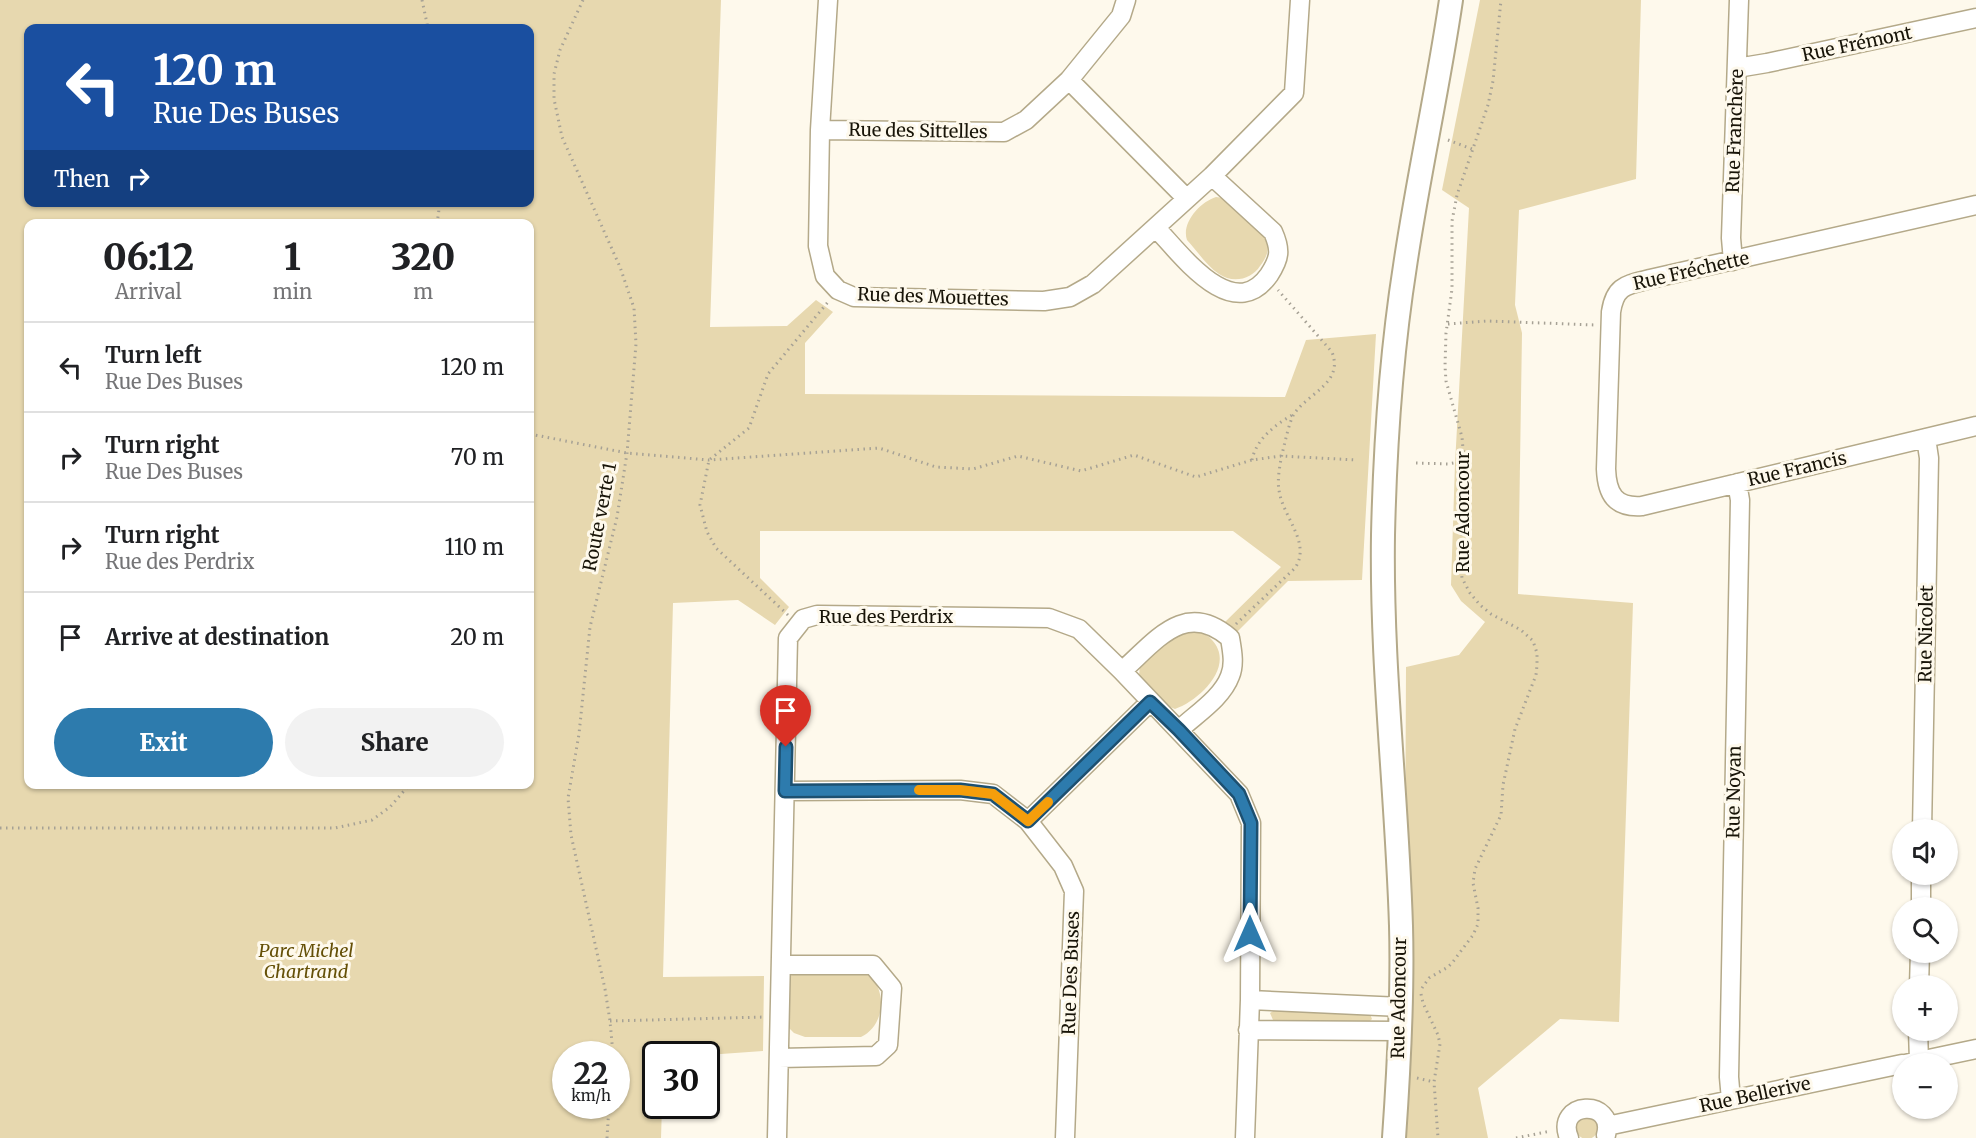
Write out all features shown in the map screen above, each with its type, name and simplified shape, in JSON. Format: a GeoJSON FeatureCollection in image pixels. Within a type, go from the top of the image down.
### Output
{"type":"FeatureCollection","features":[{"type":"Feature","properties":{"kind":"street","name":"Rue des Mouettes"},"geometry":{"type":"LineString","coordinates":[[828,0],[820,130],[818,246],[825,276],[838,290],[854,297],[1044,301],[1070,297],[1092,284],[1212,176],[1294,93],[1300,0]]}},
{"type":"Feature","properties":{"kind":"street","name":"Rue des Sittelles"},"geometry":{"type":"LineString","coordinates":[[820,130],[1004,132],[1026,120],[1069,80],[1121,16],[1126,0]]}},
{"type":"Feature","properties":{"kind":"street","name":"Rue Adoncour"},"geometry":{"type":"LineString","coordinates":[[1394,1138],[1401,1007],[1399,891],[1385,680],[1384,496],[1390,396],[1404,269],[1451,0]]}},
{"type":"Feature","properties":{"kind":"street","name":"Rue Franchère"},"geometry":{"type":"LineString","coordinates":[[1733,261],[1731,238],[1739,0]]}},
{"type":"Feature","properties":{"kind":"street","name":"Rue Frémont"},"geometry":{"type":"LineString","coordinates":[[1737,68],[1976,18]]}},
{"type":"Feature","properties":{"kind":"street"},"geometry":{"type":"LineString","coordinates":[[1069,80],[1186,198]]}},
{"type":"Feature","properties":{"kind":"street"},"geometry":{"type":"LineString","coordinates":[[1156,228],[1210,284],[1231,293],[1248,291],[1267,278],[1278,260],[1278,244],[1273,232],[1212,176]]}},
{"type":"Feature","properties":{"kind":"street","name":"Rue Fréchette"},"geometry":{"type":"LineString","coordinates":[[1619,502],[1610,492],[1606,469],[1611,312],[1612,304],[1620,288],[1976,206]]}},
{"type":"Feature","properties":{"kind":"street","name":"Rue Francis"},"geometry":{"type":"LineString","coordinates":[[1619,502],[1628,506],[1642,506],[1976,426]]}},
{"type":"Feature","properties":{"kind":"street","name":"Rue Nicolet"},"geometry":{"type":"LineString","coordinates":[[1922,819],[1929,458],[1926,438]]}},
{"type":"Feature","properties":{"kind":"street","name":"Rue Noyan"},"geometry":{"type":"LineString","coordinates":[[1731,1100],[1729,1065],[1740,500],[1737,483]]}},
{"type":"Feature","properties":{"kind":"street","name":"Rue des Perdrix"},"geometry":{"type":"LineString","coordinates":[[777,1138],[788,638],[803,619],[817,615],[1049,618],[1079,629],[1239,794],[1251,823],[1250,1000],[1245,1138]]}},
{"type":"Feature","properties":{"kind":"street"},"geometry":{"type":"LineString","coordinates":[[1122,671],[1167,630],[1188,621],[1205,623],[1230,639],[1233,657],[1231,675],[1221,691],[1179,730]]}},
{"type":"Feature","properties":{"kind":"street"},"geometry":{"type":"LineString","coordinates":[[1028,821],[1150,702]]}},
{"type":"Feature","properties":{"kind":"street","name":"Rue Des Buses"},"geometry":{"type":"LineString","coordinates":[[785,791],[960,790],[993,794],[1028,821],[1063,866],[1074,891],[1065,1138]]}},
{"type":"Feature","properties":{"kind":"street"},"geometry":{"type":"LineString","coordinates":[[779,1058],[876,1056],[888,1045],[891,988],[873,965],[781,965]]}},
{"type":"Feature","properties":{"kind":"street"},"geometry":{"type":"LineString","coordinates":[[1250,1000],[1401,1007]]}},
{"type":"Feature","properties":{"kind":"street"},"geometry":{"type":"LineString","coordinates":[[1248,1030],[1400,1031]]}},
{"type":"Feature","properties":{"kind":"street","name":"Rue Bellerive"},"geometry":{"type":"LineString","coordinates":[[1957,1053],[1976,1049]]}},
{"type":"Feature","properties":{"kind":"street","name":"Rue Bellerive"},"geometry":{"type":"LineString","coordinates":[[1564,1134],[1567,1122],[1575,1111],[1582,1108],[1601,1113],[1606,1132],[1731,1100],[1892,1067]]}},
{"type":"Feature","properties":{"kind":"path"},"geometry":{"type":"LineString","coordinates":[[422,0],[427,24]]}},
{"type":"Feature","properties":{"kind":"path","name":"Route verte 1"},"geometry":{"type":"LineString","coordinates":[[583,0],[560,50],[554,74],[554,99],[562,137],[620,267],[634,308],[636,344],[627,453],[616,517],[590,627],[579,734],[568,798],[571,835],[610,1021],[612,1041]]}},
{"type":"Feature","properties":{"kind":"path","name":"Rue Adoncour"},"geometry":{"type":"LineString","coordinates":[[1438,1138],[1434,1082],[1440,1044],[1423,1003],[1422,987],[1429,978],[1448,968],[1473,935],[1478,924],[1478,908],[1473,883],[1475,869],[1501,815],[1503,785],[1512,738],[1536,675],[1537,665],[1537,653],[1533,641],[1521,630],[1491,614],[1480,605],[1462,578],[1460,560],[1466,504],[1464,461],[1462,437],[1446,381],[1445,350],[1452,289],[1454,207],[1488,105],[1493,81],[1501,0]]}},
{"type":"Feature","properties":{"kind":"path"},"geometry":{"type":"LineString","coordinates":[[1448,140],[1472,149]]}},
{"type":"Feature","properties":{"kind":"path"},"geometry":{"type":"LineString","coordinates":[[1252,460],[1262,439],[1282,421],[1294,414],[1326,382],[1336,365],[1332,352],[1267,278]]}},
{"type":"Feature","properties":{"kind":"path"},"geometry":{"type":"LineString","coordinates":[[798,624],[716,548],[707,532],[700,505],[709,460],[749,428],[768,374],[838,290]]}},
{"type":"Feature","properties":{"kind":"path"},"geometry":{"type":"LineString","coordinates":[[1448,324],[1487,321],[1601,324]]}},
{"type":"Feature","properties":{"kind":"path"},"geometry":{"type":"LineString","coordinates":[[1225,634],[1299,561],[1302,553],[1278,489],[1281,456],[1294,414]]}},
{"type":"Feature","properties":{"kind":"path"},"geometry":{"type":"LineString","coordinates":[[534,435],[627,453],[709,460],[879,448],[936,467],[973,469],[1018,456],[1081,471],[1134,454],[1196,477],[1252,460],[1281,456],[1357,460]]}},
{"type":"Feature","properties":{"kind":"path"},"geometry":{"type":"LineString","coordinates":[[1416,463],[1448,464],[1464,461]]}},
{"type":"Feature","properties":{"kind":"path"},"geometry":{"type":"LineString","coordinates":[[0,828],[335,828],[372,820],[390,807],[406,789]]}},
{"type":"Feature","properties":{"kind":"path"},"geometry":{"type":"LineString","coordinates":[[610,1021],[780,1017]]}},
{"type":"Feature","properties":{"kind":"path"},"geometry":{"type":"LineString","coordinates":[[1412,1077],[1434,1082]]}},
{"type":"Feature","properties":{"kind":"path"},"geometry":{"type":"LineString","coordinates":[[607,1138],[608,1119]]}},
{"type":"Feature","properties":{"kind":"path"},"geometry":{"type":"LineString","coordinates":[[1516,1138],[1564,1134]]}},
{"type":"Feature","properties":{"kind":"green space","name":"Parc Michel Chartrand"},"geometry":{"type":"Polygon","coordinates":[[[0,0],[721,0],[710,327],[787,326],[816,300],[833,312],[805,343],[805,394],[1285,397],[1306,340],[1376,334],[1362,580],[1288,581],[1234,635],[1223,624],[1281,567],[1233,531],[760,531],[760,578],[789,607],[775,625],[738,600],[673,603],[663,977],[764,976],[763,1051],[720,1054],[720,1041],[642,1041],[642,1119],[662,1119],[661,1138],[0,1138],[0,0]]]}},
{"type":"Feature","properties":{"kind":"green space"},"geometry":{"type":"Polygon","coordinates":[[[1480,0],[1641,0],[1636,179],[1519,210],[1515,305],[1522,333],[1518,594],[1633,603],[1619,1022],[1560,1019],[1478,1088],[1488,1138],[1407,1138],[1406,667],[1459,655],[1485,622],[1461,601],[1451,585],[1469,208],[1442,190],[1480,0]]]}},
{"type":"Feature","properties":{"kind":"green space"},"geometry":{"type":"Polygon","coordinates":[[[1216,197],[1224,198],[1241,212],[1260,229],[1268,243],[1264,260],[1257,270],[1242,279],[1230,279],[1219,274],[1206,263],[1187,240],[1187,227],[1193,214],[1204,203],[1216,197]]]}},
{"type":"Feature","properties":{"kind":"green space"},"geometry":{"type":"Polygon","coordinates":[[[1200,631],[1211,639],[1218,650],[1220,661],[1217,671],[1204,691],[1175,709],[1163,704],[1139,676],[1140,664],[1169,633],[1200,631]]]}},
{"type":"Feature","properties":{"kind":"green space"},"geometry":{"type":"Polygon","coordinates":[[[796,972],[865,972],[878,987],[880,996],[881,1006],[875,1024],[861,1037],[805,1037],[794,1033],[787,1026],[789,977],[796,972]]]}},
{"type":"Feature","properties":{"kind":"green space"},"geometry":{"type":"Polygon","coordinates":[[[1275,1010],[1370,1014],[1372,1019],[1368,1023],[1277,1021],[1273,1020],[1270,1013],[1275,1010]]]}},
{"type":"Feature","properties":{"kind":"green space"},"geometry":{"type":"Polygon","coordinates":[[[1587,1117],[1595,1120],[1598,1128],[1595,1136],[1587,1139],[1579,1136],[1576,1128],[1579,1120],[1587,1117]]]}},
{"type":"Feature","properties":{"kind":"slow traffic"},"geometry":{"type":"LineString","coordinates":[[919,790],[960,790],[993,794],[1028,821],[1048,802]]}},
{"type":"Feature","properties":{"kind":"route"},"geometry":{"type":"LineString","coordinates":[[786,747],[785,791],[960,790],[993,794],[1028,821],[1150,702],[1239,794],[1251,823],[1250,934]]}}]}
